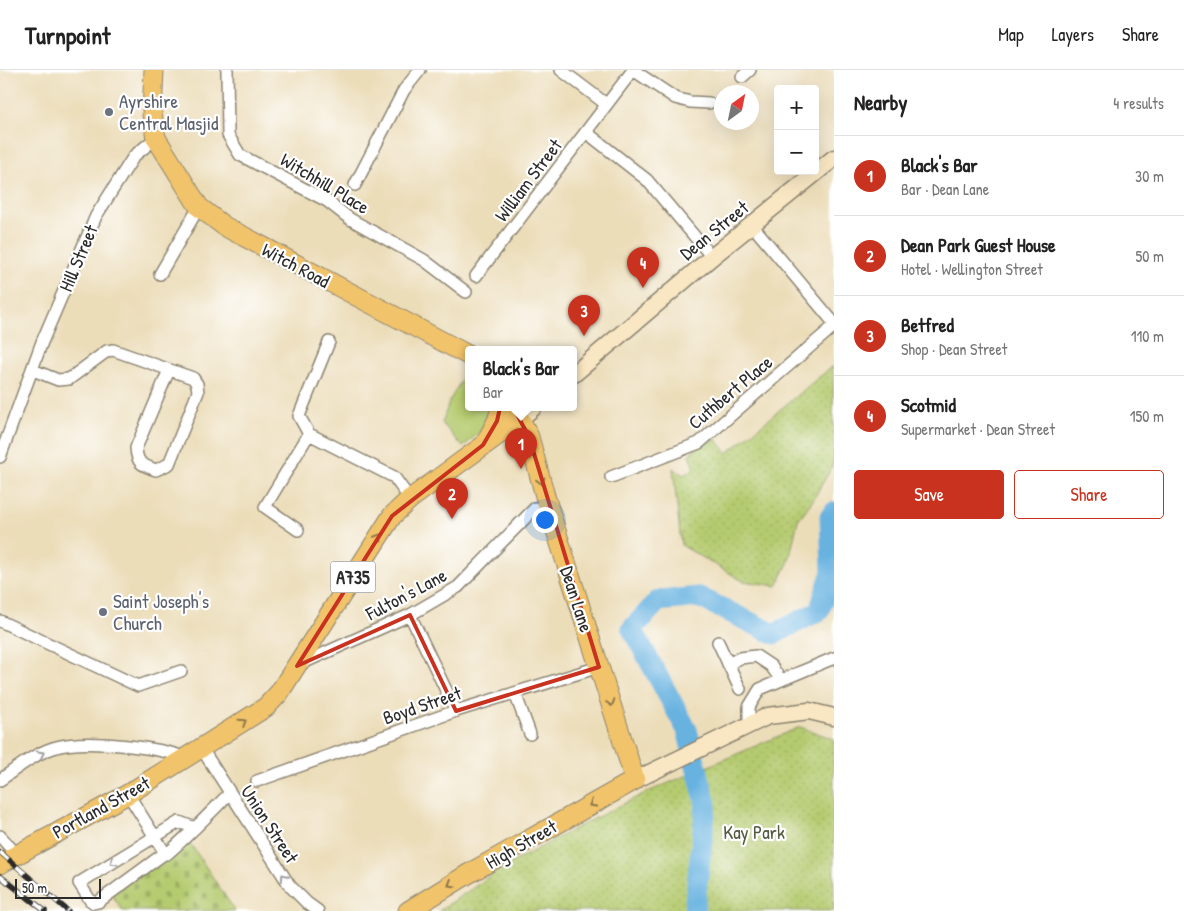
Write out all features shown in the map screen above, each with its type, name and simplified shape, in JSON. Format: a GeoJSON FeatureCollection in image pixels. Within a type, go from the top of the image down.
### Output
{"type":"FeatureCollection","features":[{"type":"Feature","properties":{"kind":"main road"},"geometry":{"type":"LineString","coordinates":[[154,70],[152,114],[156,138]]}},
{"type":"Feature","properties":{"kind":"main road","name":"Witch Road"},"geometry":{"type":"LineString","coordinates":[[156,138],[199,207],[224,226],[465,353]]}},
{"type":"Feature","properties":{"kind":"main road","name":"Dean Street"},"geometry":{"type":"LineString","coordinates":[[577,371],[712,257],[834,158]]}},
{"type":"Feature","properties":{"kind":"main road"},"geometry":{"type":"LineString","coordinates":[[483,445],[492,432],[500,411]]}},
{"type":"Feature","properties":{"kind":"main road","name":"A735"},"geometry":{"type":"LineString","coordinates":[[194,754],[266,707],[279,694],[392,516],[410,498],[483,445],[523,411]]}},
{"type":"Feature","properties":{"kind":"main road","name":"Dean Lane"},"geometry":{"type":"LineString","coordinates":[[523,411],[545,496],[635,780]]}},
{"type":"Feature","properties":{"kind":"main road"},"geometry":{"type":"LineString","coordinates":[[635,780],[768,716],[809,711],[834,717]]}},
{"type":"Feature","properties":{"kind":"main road","name":"Portland Street"},"geometry":{"type":"LineString","coordinates":[[0,864],[128,794],[194,754]]}},
{"type":"Feature","properties":{"kind":"main road","name":"High Street"},"geometry":{"type":"LineString","coordinates":[[408,911],[476,870],[635,780]]}},
{"type":"Feature","properties":{"kind":"street","name":"Witchhill Place"},"geometry":{"type":"LineString","coordinates":[[227,70],[228,136],[240,155],[327,201],[350,219],[424,260],[466,292]]}},
{"type":"Feature","properties":{"kind":"street"},"geometry":{"type":"LineString","coordinates":[[355,185],[404,90],[420,70]]}},
{"type":"Feature","properties":{"kind":"street"},"geometry":{"type":"LineString","coordinates":[[561,70],[606,104]]}},
{"type":"Feature","properties":{"kind":"street"},"geometry":{"type":"LineString","coordinates":[[633,70],[675,98],[690,102],[709,103]]}},
{"type":"Feature","properties":{"kind":"street","name":"William Street"},"geometry":{"type":"LineString","coordinates":[[476,276],[633,70]]}},
{"type":"Feature","properties":{"kind":"street"},"geometry":{"type":"LineString","coordinates":[[586,132],[647,180],[712,257]]}},
{"type":"Feature","properties":{"kind":"street","name":"Hill Street"},"geometry":{"type":"LineString","coordinates":[[0,457],[42,342],[96,216],[134,156],[156,138]]}},
{"type":"Feature","properties":{"kind":"street"},"geometry":{"type":"LineString","coordinates":[[160,274],[199,207]]}},
{"type":"Feature","properties":{"kind":"street","name":"Cuthbert Place"},"geometry":{"type":"LineString","coordinates":[[611,477],[699,443],[834,325],[752,225]]}},
{"type":"Feature","properties":{"kind":"street"},"geometry":{"type":"LineString","coordinates":[[328,342],[299,416],[309,434],[394,477],[410,498]]}},
{"type":"Feature","properties":{"kind":"street"},"geometry":{"type":"LineString","coordinates":[[33,370],[50,378],[69,379],[107,351],[113,350],[193,378],[197,384],[198,392],[170,464],[156,470],[142,464],[136,458],[136,448],[169,370]]}},
{"type":"Feature","properties":{"kind":"street"},"geometry":{"type":"LineString","coordinates":[[298,530],[264,507],[309,434]]}},
{"type":"Feature","properties":{"kind":"street","name":"Fulton's Lane"},"geometry":{"type":"LineString","coordinates":[[297,666],[410,615],[458,587],[535,508]]}},
{"type":"Feature","properties":{"kind":"street"},"geometry":{"type":"LineString","coordinates":[[410,615],[456,711]]}},
{"type":"Feature","properties":{"kind":"street"},"geometry":{"type":"LineString","coordinates":[[0,621],[138,686],[180,671]]}},
{"type":"Feature","properties":{"kind":"street"},"geometry":{"type":"LineString","coordinates":[[718,642],[740,689]]}},
{"type":"Feature","properties":{"kind":"street"},"geometry":{"type":"LineString","coordinates":[[728,664],[740,658],[756,656],[771,666],[781,680]]}},
{"type":"Feature","properties":{"kind":"street"},"geometry":{"type":"LineString","coordinates":[[749,725],[749,708],[760,689],[834,658]]}},
{"type":"Feature","properties":{"kind":"street","name":"Boyd Street"},"geometry":{"type":"LineString","coordinates":[[257,781],[456,711],[599,667]]}},
{"type":"Feature","properties":{"kind":"street"},"geometry":{"type":"LineString","coordinates":[[515,693],[530,734]]}},
{"type":"Feature","properties":{"kind":"street"},"geometry":{"type":"LineString","coordinates":[[0,780],[31,759],[53,748],[80,744],[133,747],[194,754]]}},
{"type":"Feature","properties":{"kind":"street","name":"Union Street"},"geometry":{"type":"LineString","coordinates":[[194,754],[229,794],[290,886],[308,907],[318,911]]}},
{"type":"Feature","properties":{"kind":"street"},"geometry":{"type":"LineString","coordinates":[[128,794],[165,853]]}},
{"type":"Feature","properties":{"kind":"street"},"geometry":{"type":"LineString","coordinates":[[195,828],[179,822],[79,883],[90,900],[94,903],[98,902],[165,853],[167,854],[195,828],[229,794]]}},
{"type":"Feature","properties":{"kind":"street"},"geometry":{"type":"LineString","coordinates":[[0,836],[16,854]]}},
{"type":"Feature","properties":{"kind":"highlighted area"},"geometry":{"type":"Polygon","coordinates":[[[504,390],[529,437],[599,667],[456,711],[410,615],[297,666],[392,516],[483,445],[497,421],[504,390]]]}},
{"type":"Feature","properties":{"kind":"green space"},"geometry":{"type":"Polygon","coordinates":[[[833,366],[834,463],[813,500],[798,520],[789,561],[777,586],[743,581],[681,545],[673,468],[683,475],[695,468],[689,455],[693,450],[716,439],[727,453],[833,366]]]}},
{"type":"Feature","properties":{"kind":"green space"},"geometry":{"type":"Polygon","coordinates":[[[465,374],[465,411],[491,411],[486,426],[463,447],[442,423],[450,400],[465,374]]]}},
{"type":"Feature","properties":{"kind":"green space","name":"Kay Park"},"geometry":{"type":"Polygon","coordinates":[[[800,727],[834,739],[834,911],[439,911],[499,870],[570,831],[643,794],[800,727]]]}},
{"type":"Feature","properties":{"kind":"green space"},"geometry":{"type":"Polygon","coordinates":[[[188,840],[235,911],[123,911],[112,895],[188,840]]]}},
{"type":"Feature","properties":{"kind":"waterway"},"geometry":{"type":"LineString","coordinates":[[694,911],[706,804],[687,730],[632,629],[658,601],[699,597],[774,634],[819,611],[832,572],[830,517],[834,512]]}},
{"type":"Feature","properties":{"kind":"railway"},"geometry":{"type":"LineString","coordinates":[[0,852],[68,911]]}},
{"type":"Feature","properties":{"kind":"railway"},"geometry":{"type":"LineString","coordinates":[[0,876],[45,911]]}},
{"type":"Feature","properties":{"kind":"place","name":"Ayrshire Central Masjid"},"geometry":{"type":"Point","coordinates":[109,112]}},
{"type":"Feature","properties":{"kind":"place","name":"Scotmid"},"geometry":{"type":"Point","coordinates":[643,288]}},
{"type":"Feature","properties":{"kind":"place","name":"Betfred"},"geometry":{"type":"Point","coordinates":[584,336]}},
{"type":"Feature","properties":{"kind":"place","name":"Black's Bar"},"geometry":{"type":"Point","coordinates":[521,469]}},
{"type":"Feature","properties":{"kind":"place","name":"Dean Park Guest House"},"geometry":{"type":"Point","coordinates":[452,519]}},
{"type":"Feature","properties":{"kind":"place","name":"Saint Joseph's Church"},"geometry":{"type":"Point","coordinates":[103,612]}}]}
